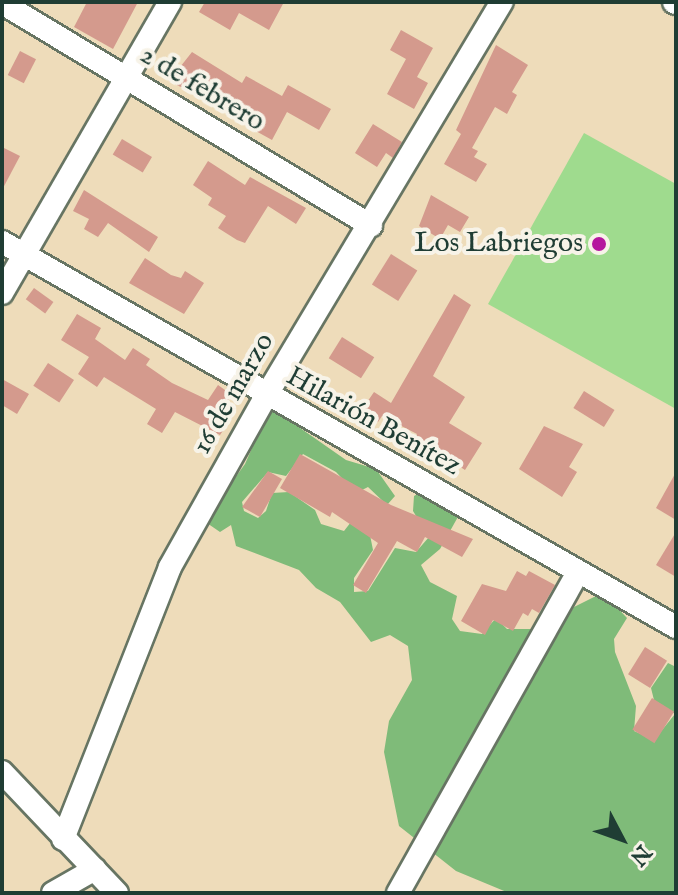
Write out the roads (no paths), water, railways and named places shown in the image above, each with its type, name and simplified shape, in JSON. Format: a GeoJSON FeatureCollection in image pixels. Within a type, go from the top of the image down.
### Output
{"type":"FeatureCollection","features":[{"type":"Feature","properties":{"kind":"street"},"geometry":{"type":"LineString","coordinates":[[2,293],[170,2]]}},
{"type":"Feature","properties":{"kind":"street","name":"16 de marzo"},"geometry":{"type":"LineString","coordinates":[[63,839],[170,567],[266,396],[371,226],[502,2]]}},
{"type":"Feature","properties":{"kind":"street","name":"2 de febrero"},"geometry":{"type":"LineString","coordinates":[[2,3],[371,226]]}},
{"type":"Feature","properties":{"kind":"street","name":"Hilarión Benítez"},"geometry":{"type":"LineString","coordinates":[[2,242],[266,396],[676,627]]}},
{"type":"Feature","properties":{"kind":"street"},"geometry":{"type":"LineString","coordinates":[[398,893],[578,572]]}},
{"type":"Feature","properties":{"kind":"street"},"geometry":{"type":"LineString","coordinates":[[2,772],[117,893]]}},
{"type":"Feature","properties":{"kind":"street"},"geometry":{"type":"LineString","coordinates":[[53,893],[95,869]]}},
{"type":"Feature","properties":{"kind":"place","name":"Los Labriegos"},"geometry":{"type":"Point","coordinates":[599,244]}}]}
